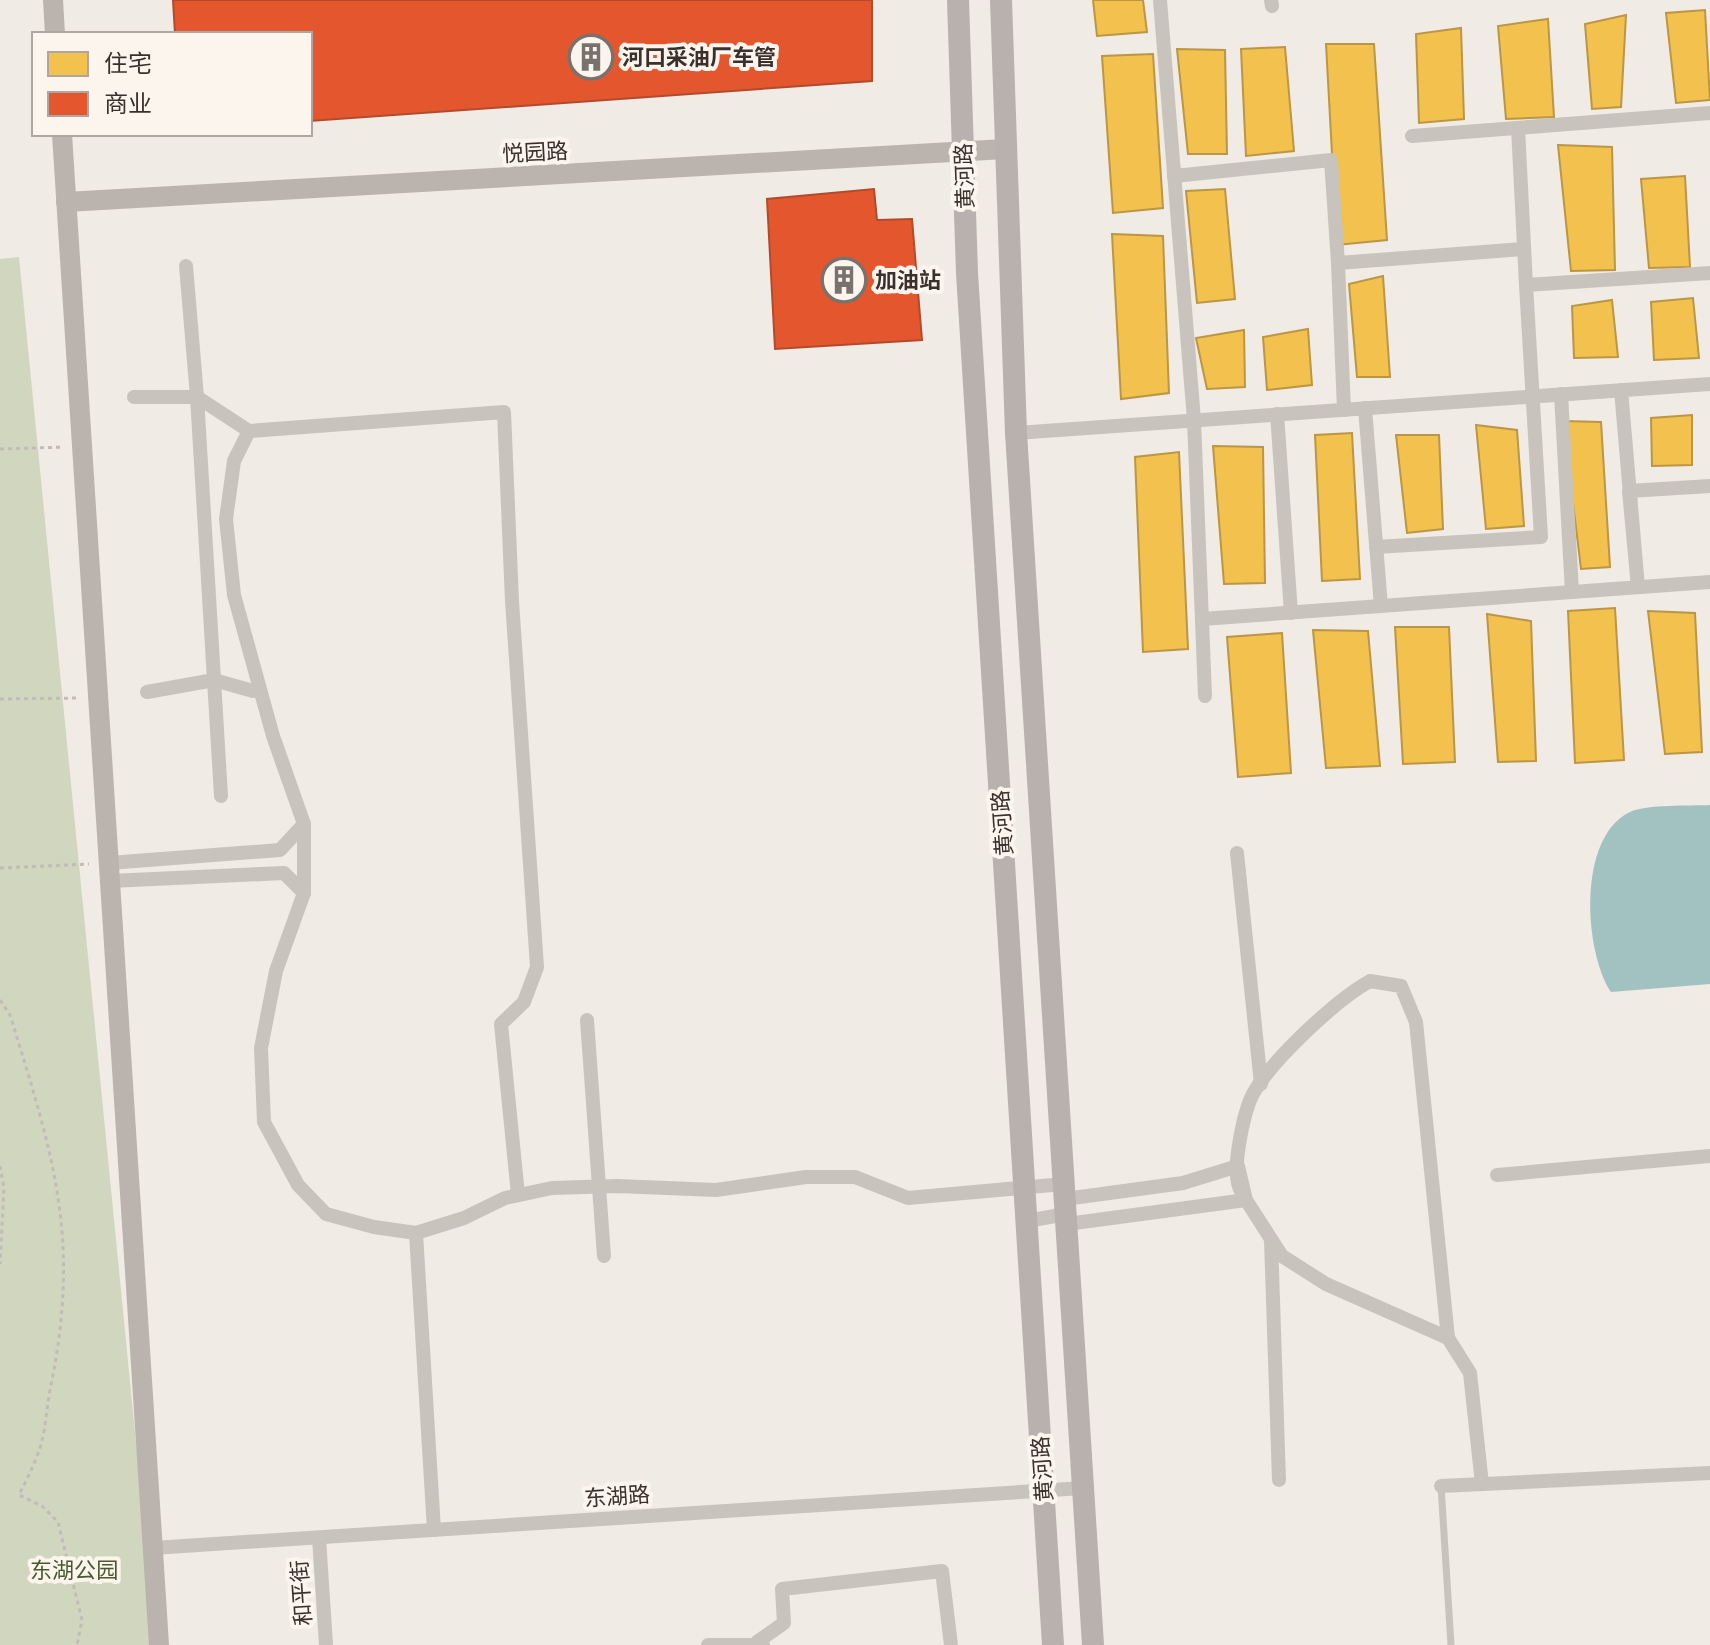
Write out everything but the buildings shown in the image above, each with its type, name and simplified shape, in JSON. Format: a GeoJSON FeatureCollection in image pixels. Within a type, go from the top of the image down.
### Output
{"type":"FeatureCollection","features":[{"type":"Feature","properties":{"kind":"main road","name":"黄河路"},"geometry":{"type":"LineString","coordinates":[[958,0],[967,273],[1053,1645]]}},
{"type":"Feature","properties":{"kind":"main road","name":"黄河路"},"geometry":{"type":"LineString","coordinates":[[1001,0],[1016,433],[1093,1645]]}},
{"type":"Feature","properties":{"kind":"street"},"geometry":{"type":"LineString","coordinates":[[53,0],[55,32]]}},
{"type":"Feature","properties":{"kind":"street"},"geometry":{"type":"LineString","coordinates":[[1160,0],[1194,420],[1205,696]]}},
{"type":"Feature","properties":{"kind":"street"},"geometry":{"type":"LineString","coordinates":[[1412,136],[1710,113]]}},
{"type":"Feature","properties":{"kind":"street"},"geometry":{"type":"LineString","coordinates":[[1518,128],[1541,537]]}},
{"type":"Feature","properties":{"kind":"street"},"geometry":{"type":"LineString","coordinates":[[62,136],[159,1645]]}},
{"type":"Feature","properties":{"kind":"street","name":"悦园路"},"geometry":{"type":"LineString","coordinates":[[66,202],[1005,149]]}},
{"type":"Feature","properties":{"kind":"street"},"geometry":{"type":"LineString","coordinates":[[1174,176],[1331,160],[1344,410]]}},
{"type":"Feature","properties":{"kind":"street"},"geometry":{"type":"LineString","coordinates":[[1338,263],[1523,249]]}},
{"type":"Feature","properties":{"kind":"street"},"geometry":{"type":"LineString","coordinates":[[186,266],[221,796]]}},
{"type":"Feature","properties":{"kind":"street"},"geometry":{"type":"LineString","coordinates":[[1526,285],[1710,273]]}},
{"type":"Feature","properties":{"kind":"street"},"geometry":{"type":"LineString","coordinates":[[1016,433],[1710,384]]}},
{"type":"Feature","properties":{"kind":"street"},"geometry":{"type":"LineString","coordinates":[[1621,390],[1638,587]]}},
{"type":"Feature","properties":{"kind":"street"},"geometry":{"type":"LineString","coordinates":[[1561,394],[1572,592]]}},
{"type":"Feature","properties":{"kind":"street"},"geometry":{"type":"LineString","coordinates":[[134,397],[197,397],[249,431],[504,412],[512,601],[537,967],[524,1002],[501,1024],[518,1195]]}},
{"type":"Feature","properties":{"kind":"street"},"geometry":{"type":"LineString","coordinates":[[1365,408],[1381,606]]}},
{"type":"Feature","properties":{"kind":"street"},"geometry":{"type":"LineString","coordinates":[[1277,414],[1291,613]]}},
{"type":"Feature","properties":{"kind":"street"},"geometry":{"type":"LineString","coordinates":[[249,431],[234,461],[226,519],[234,595],[273,736],[304,824],[304,893],[276,971],[261,1048],[264,1122],[298,1185],[326,1214],[374,1227],[416,1233],[464,1218],[518,1195],[552,1188],[600,1186],[716,1190],[806,1177],[855,1177],[908,1198],[1025,1187],[1065,1205],[1246,1200]]}},
{"type":"Feature","properties":{"kind":"street"},"geometry":{"type":"LineString","coordinates":[[1629,491],[1710,486]]}},
{"type":"Feature","properties":{"kind":"street"},"geometry":{"type":"LineString","coordinates":[[1376,547],[1569,536]]}},
{"type":"Feature","properties":{"kind":"street"},"geometry":{"type":"LineString","coordinates":[[1202,619],[1710,582]]}},
{"type":"Feature","properties":{"kind":"street"},"geometry":{"type":"LineString","coordinates":[[147,692],[214,680],[253,691]]}},
{"type":"Feature","properties":{"kind":"street"},"geometry":{"type":"LineString","coordinates":[[110,872],[280,850],[304,824]]}},
{"type":"Feature","properties":{"kind":"street"},"geometry":{"type":"LineString","coordinates":[[1237,853],[1261,1084]]}},
{"type":"Feature","properties":{"kind":"street"},"geometry":{"type":"LineString","coordinates":[[110,872],[284,873],[304,893]]}},
{"type":"Feature","properties":{"kind":"street"},"geometry":{"type":"LineString","coordinates":[[1448,1338],[1326,1284],[1282,1256],[1237,1182],[1240,1136],[1253,1093],[1285,1054],[1349,993],[1370,981],[1401,986],[1416,1022],[1448,1338],[1470,1373],[1482,1484]]}},
{"type":"Feature","properties":{"kind":"street"},"geometry":{"type":"LineString","coordinates":[[587,1020],[604,1256]]}},
{"type":"Feature","properties":{"kind":"street"},"geometry":{"type":"LineString","coordinates":[[1497,1175],[1710,1156]]}},
{"type":"Feature","properties":{"kind":"street"},"geometry":{"type":"LineString","coordinates":[[1027,1221],[1065,1205],[1183,1183],[1238,1166]]}},
{"type":"Feature","properties":{"kind":"street"},"geometry":{"type":"LineString","coordinates":[[416,1233],[434,1530]]}},
{"type":"Feature","properties":{"kind":"street"},"geometry":{"type":"LineString","coordinates":[[1271,1238],[1279,1480]]}},
{"type":"Feature","properties":{"kind":"street"},"geometry":{"type":"LineString","coordinates":[[1441,1486],[1710,1473]]}},
{"type":"Feature","properties":{"kind":"street","name":"东湖路"},"geometry":{"type":"LineString","coordinates":[[153,1548],[1083,1488]]}},
{"type":"Feature","properties":{"kind":"street","name":"和平街"},"geometry":{"type":"LineString","coordinates":[[319,1538],[326,1645]]}},
{"type":"Feature","properties":{"kind":"street"},"geometry":{"type":"LineString","coordinates":[[708,1645],[760,1644],[784,1623],[782,1589],[942,1571],[951,1645]]}},
{"type":"Feature","properties":{"kind":"lane"},"geometry":{"type":"LineString","coordinates":[[1441,1486],[1451,1645]]}},
{"type":"Feature","properties":{"kind":"path"},"geometry":{"type":"LineString","coordinates":[[0,449],[82,446]]}},
{"type":"Feature","properties":{"kind":"path"},"geometry":{"type":"LineString","coordinates":[[0,699],[98,696]]}},
{"type":"Feature","properties":{"kind":"path"},"geometry":{"type":"LineString","coordinates":[[0,868],[110,872]]}},
{"type":"Feature","properties":{"kind":"path"},"geometry":{"type":"LineString","coordinates":[[0,1000],[10,1015],[46,1133],[61,1200],[66,1257],[62,1334],[38,1454],[19,1495],[42,1506],[58,1522],[82,1620],[77,1645]]}},
{"type":"Feature","properties":{"kind":"path"},"geometry":{"type":"LineString","coordinates":[[0,1166],[4,1188],[0,1264]]}},
{"type":"Feature","properties":{"kind":"green space","name":"东湖公园"},"geometry":{"type":"Polygon","coordinates":[[[19,257],[156,1645],[0,1645],[0,259],[19,257]]]}},
{"type":"Feature","properties":{"kind":"water"},"geometry":{"type":"Polygon","coordinates":[[[1710,805],[1710,984],[1611,992],[1602,974],[1591,924],[1590,896],[1601,845],[1613,825],[1637,809],[1710,805]]]}},
{"type":"Feature","properties":{"kind":"place","name":"河口采油厂车管"},"geometry":{"type":"Point","coordinates":[591,57]}},
{"type":"Feature","properties":{"kind":"place","name":"加油站"},"geometry":{"type":"Point","coordinates":[844,280]}}]}
